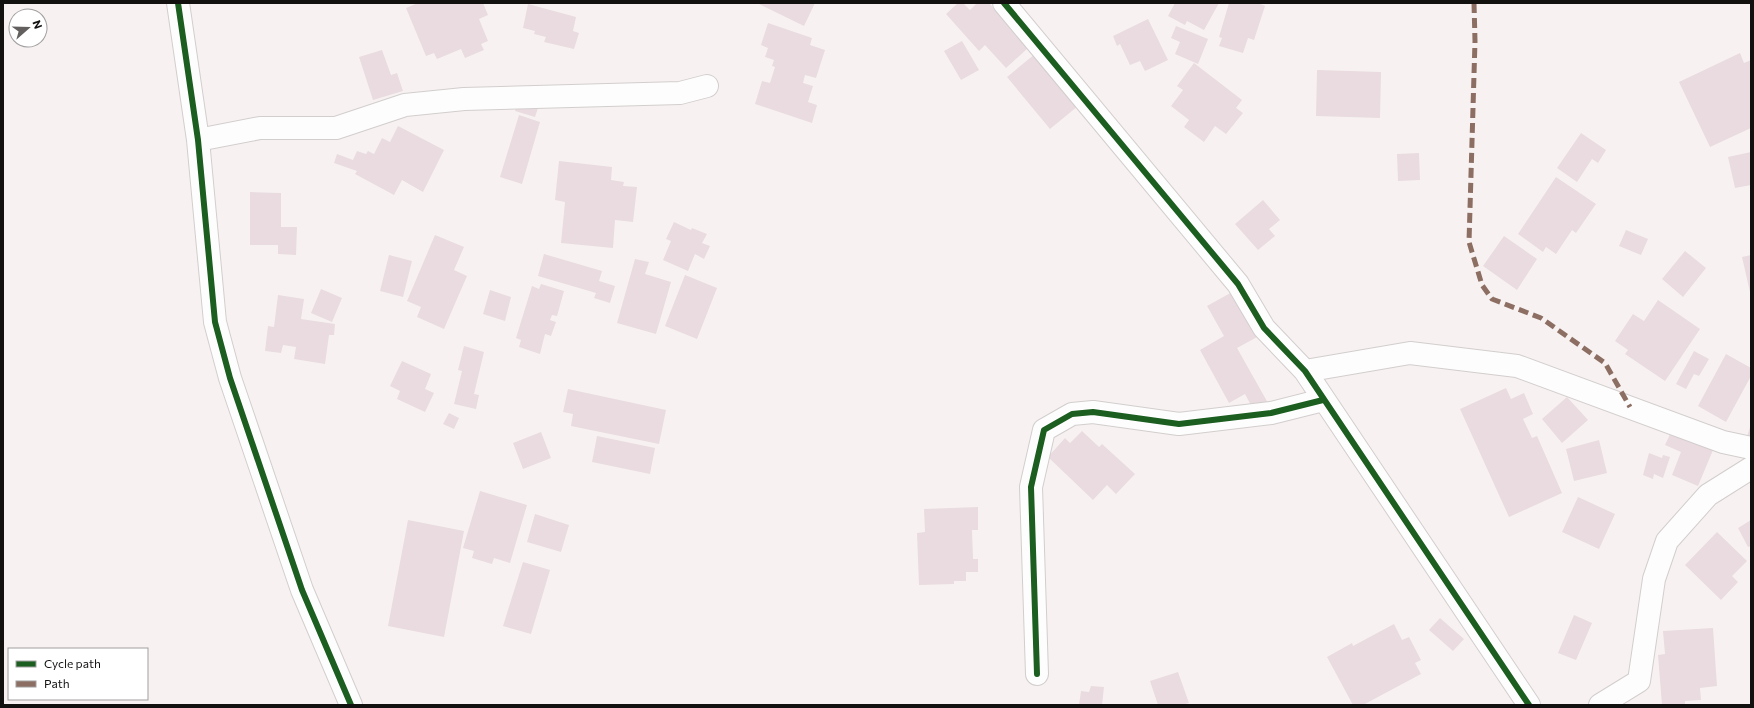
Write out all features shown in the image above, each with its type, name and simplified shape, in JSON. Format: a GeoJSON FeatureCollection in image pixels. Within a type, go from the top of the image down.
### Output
{"type":"FeatureCollection","features":[{"type":"Feature","properties":{"kind":"street"},"geometry":{"type":"LineString","coordinates":[[178,3],[198,140],[215,322],[230,378],[302,590],[351,705]]}},
{"type":"Feature","properties":{"kind":"street"},"geometry":{"type":"LineString","coordinates":[[1009,5],[1238,284],[1264,328],[1305,371],[1323,400],[1529,705]]}},
{"type":"Feature","properties":{"kind":"street"},"geometry":{"type":"LineString","coordinates":[[198,140],[260,128],[336,128],[405,105],[464,99],[680,93],[707,86]]}},
{"type":"Feature","properties":{"kind":"street"},"geometry":{"type":"LineString","coordinates":[[1305,371],[1410,353],[1517,366],[1723,442],[1751,448]]}},
{"type":"Feature","properties":{"kind":"street"},"geometry":{"type":"LineString","coordinates":[[1037,674],[1031,487],[1044,430],[1072,414],[1086,412],[1179,424],[1271,413],[1323,400]]}},
{"type":"Feature","properties":{"kind":"street"},"geometry":{"type":"LineString","coordinates":[[1600,705],[1639,681],[1654,579],[1667,541],[1708,495],[1751,468]]}},
{"type":"Feature","properties":{"kind":"building"},"geometry":{"type":"Polygon","coordinates":[[[418,3],[483,3],[488,15],[479,19],[488,41],[481,44],[484,50],[465,58],[461,49],[437,59],[434,53],[426,56],[406,8],[418,3]]]}},
{"type":"Feature","properties":{"kind":"building"},"geometry":{"type":"Polygon","coordinates":[[[757,3],[815,3],[804,26],[757,3]]]}},
{"type":"Feature","properties":{"kind":"building"},"geometry":{"type":"Polygon","coordinates":[[[958,3],[963,3],[970,10],[977,3],[989,3],[1028,48],[1006,68],[985,45],[979,51],[946,14],[958,3]]]}},
{"type":"Feature","properties":{"kind":"building"},"geometry":{"type":"Polygon","coordinates":[[[1175,3],[1219,3],[1204,30],[1187,21],[1185,25],[1168,16],[1175,3]]]}},
{"type":"Feature","properties":{"kind":"building"},"geometry":{"type":"Polygon","coordinates":[[[1229,3],[1258,3],[1265,6],[1254,40],[1248,38],[1243,53],[1219,46],[1222,38],[1219,37],[1229,3]]]}},
{"type":"Feature","properties":{"kind":"building"},"geometry":{"type":"Polygon","coordinates":[[[528,4],[576,17],[573,31],[579,33],[574,49],[544,42],[546,37],[534,34],[535,31],[523,28],[528,4]]]}},
{"type":"Feature","properties":{"kind":"building"},"geometry":{"type":"Polygon","coordinates":[[[1148,19],[1168,60],[1145,71],[1140,61],[1130,65],[1120,44],[1117,46],[1113,36],[1148,19]]]}},
{"type":"Feature","properties":{"kind":"building"},"geometry":{"type":"Polygon","coordinates":[[[768,23],[812,38],[810,45],[825,50],[816,78],[805,75],[803,83],[813,86],[808,102],[817,105],[812,123],[755,104],[762,81],[770,83],[775,67],[772,66],[774,60],[765,57],[768,48],[761,45],[768,23]]]}},
{"type":"Feature","properties":{"kind":"building"},"geometry":{"type":"Polygon","coordinates":[[[1176,26],[1208,39],[1198,64],[1175,54],[1180,42],[1171,38],[1176,26]]]}},
{"type":"Feature","properties":{"kind":"building"},"geometry":{"type":"Polygon","coordinates":[[[962,41],[979,70],[961,80],[944,51],[962,41]]]}},
{"type":"Feature","properties":{"kind":"building"},"geometry":{"type":"Polygon","coordinates":[[[382,50],[391,75],[397,73],[403,91],[373,100],[359,57],[382,50]]]}},
{"type":"Feature","properties":{"kind":"building"},"geometry":{"type":"Polygon","coordinates":[[[1740,53],[1744,63],[1751,60],[1751,128],[1710,147],[1679,82],[1740,53]]]}},
{"type":"Feature","properties":{"kind":"building"},"geometry":{"type":"Polygon","coordinates":[[[1035,54],[1078,106],[1050,129],[1007,77],[1035,54]]]}},
{"type":"Feature","properties":{"kind":"building"},"geometry":{"type":"Polygon","coordinates":[[[1194,63],[1242,100],[1236,108],[1243,113],[1226,134],[1215,126],[1204,142],[1184,127],[1189,120],[1171,106],[1183,90],[1177,86],[1194,63]]]}},
{"type":"Feature","properties":{"kind":"building"},"geometry":{"type":"Polygon","coordinates":[[[1317,70],[1381,72],[1380,118],[1316,116],[1317,70]]]}},
{"type":"Feature","properties":{"kind":"building"},"geometry":{"type":"Polygon","coordinates":[[[519,99],[539,105],[535,117],[515,111],[519,99]]]}},
{"type":"Feature","properties":{"kind":"building"},"geometry":{"type":"Polygon","coordinates":[[[519,115],[540,122],[522,184],[500,177],[519,115]]]}},
{"type":"Feature","properties":{"kind":"building"},"geometry":{"type":"Polygon","coordinates":[[[398,126],[444,150],[423,192],[402,180],[394,195],[355,174],[357,171],[334,163],[337,154],[353,160],[357,151],[366,154],[368,151],[374,154],[382,138],[390,142],[398,126]]]}},
{"type":"Feature","properties":{"kind":"building"},"geometry":{"type":"Polygon","coordinates":[[[1581,133],[1606,150],[1598,163],[1592,159],[1577,182],[1557,168],[1581,133]]]}},
{"type":"Feature","properties":{"kind":"building"},"geometry":{"type":"Polygon","coordinates":[[[1751,152],[1751,185],[1735,188],[1728,157],[1751,152]]]}},
{"type":"Feature","properties":{"kind":"building"},"geometry":{"type":"Polygon","coordinates":[[[1419,153],[1420,180],[1398,181],[1397,154],[1419,153]]]}},
{"type":"Feature","properties":{"kind":"building"},"geometry":{"type":"Polygon","coordinates":[[[559,161],[612,167],[611,180],[624,182],[623,186],[637,187],[633,222],[615,220],[613,248],[561,243],[565,202],[555,200],[559,161]]]}},
{"type":"Feature","properties":{"kind":"building"},"geometry":{"type":"Polygon","coordinates":[[[1556,177],[1596,204],[1576,233],[1572,230],[1556,254],[1546,247],[1543,252],[1518,234],[1556,177]]]}},
{"type":"Feature","properties":{"kind":"building"},"geometry":{"type":"Polygon","coordinates":[[[250,192],[281,193],[281,227],[297,227],[296,255],[278,254],[278,245],[250,245],[250,192]]]}},
{"type":"Feature","properties":{"kind":"building"},"geometry":{"type":"Polygon","coordinates":[[[1263,200],[1280,220],[1269,229],[1275,236],[1258,250],[1235,224],[1263,200]]]}},
{"type":"Feature","properties":{"kind":"building"},"geometry":{"type":"Polygon","coordinates":[[[674,222],[691,230],[692,228],[707,234],[702,243],[710,246],[704,259],[695,254],[688,271],[663,260],[671,241],[666,239],[674,222]]]}},
{"type":"Feature","properties":{"kind":"building"},"geometry":{"type":"Polygon","coordinates":[[[1626,230],[1648,239],[1641,255],[1619,246],[1626,230]]]}},
{"type":"Feature","properties":{"kind":"building"},"geometry":{"type":"Polygon","coordinates":[[[435,235],[464,247],[454,270],[467,276],[444,329],[417,317],[421,307],[407,301],[435,235]]]}},
{"type":"Feature","properties":{"kind":"building"},"geometry":{"type":"Polygon","coordinates":[[[1504,236],[1537,259],[1517,290],[1483,266],[1504,236]]]}},
{"type":"Feature","properties":{"kind":"building"},"geometry":{"type":"Polygon","coordinates":[[[1685,251],[1706,268],[1683,297],[1662,279],[1685,251]]]}},
{"type":"Feature","properties":{"kind":"building"},"geometry":{"type":"Polygon","coordinates":[[[544,254],[602,271],[599,281],[615,286],[610,303],[594,298],[596,293],[538,276],[544,254]]]}},
{"type":"Feature","properties":{"kind":"building"},"geometry":{"type":"Polygon","coordinates":[[[389,255],[412,261],[403,297],[380,291],[389,255]]]}},
{"type":"Feature","properties":{"kind":"building"},"geometry":{"type":"Polygon","coordinates":[[[1751,255],[1751,292],[1750,292],[1742,257],[1751,255]]]}},
{"type":"Feature","properties":{"kind":"building"},"geometry":{"type":"Polygon","coordinates":[[[635,259],[649,262],[645,274],[671,282],[656,334],[617,323],[635,259]]]}},
{"type":"Feature","properties":{"kind":"building"},"geometry":{"type":"Polygon","coordinates":[[[685,275],[717,288],[697,339],[665,326],[685,275]]]}},
{"type":"Feature","properties":{"kind":"building"},"geometry":{"type":"Polygon","coordinates":[[[541,284],[564,291],[557,316],[552,315],[550,320],[556,322],[551,336],[545,334],[540,354],[519,347],[521,340],[516,338],[532,286],[539,289],[541,284]]]}},
{"type":"Feature","properties":{"kind":"building"},"geometry":{"type":"Polygon","coordinates":[[[321,289],[342,298],[332,322],[311,313],[321,289]]]}},
{"type":"Feature","properties":{"kind":"building"},"geometry":{"type":"Polygon","coordinates":[[[490,290],[511,297],[505,321],[483,314],[490,290]]]}},
{"type":"Feature","properties":{"kind":"building"},"geometry":{"type":"Polygon","coordinates":[[[1234,291],[1259,336],[1237,348],[1268,403],[1254,411],[1245,394],[1229,403],[1200,350],[1224,336],[1207,306],[1234,291]]]}},
{"type":"Feature","properties":{"kind":"building"},"geometry":{"type":"Polygon","coordinates":[[[278,295],[304,299],[301,319],[335,324],[334,335],[329,335],[325,364],[294,359],[296,347],[283,345],[281,353],[265,351],[268,326],[274,327],[278,295]]]}},
{"type":"Feature","properties":{"kind":"building"},"geometry":{"type":"Polygon","coordinates":[[[1658,300],[1700,329],[1665,381],[1625,354],[1628,350],[1615,341],[1633,314],[1644,321],[1658,300]]]}},
{"type":"Feature","properties":{"kind":"building"},"geometry":{"type":"Polygon","coordinates":[[[464,346],[484,352],[474,394],[479,395],[476,409],[454,404],[462,371],[458,370],[464,346]]]}},
{"type":"Feature","properties":{"kind":"building"},"geometry":{"type":"Polygon","coordinates":[[[1694,351],[1709,359],[1699,376],[1694,374],[1686,389],[1676,384],[1694,351]]]}},
{"type":"Feature","properties":{"kind":"building"},"geometry":{"type":"Polygon","coordinates":[[[1726,354],[1751,368],[1751,376],[1726,422],[1698,406],[1726,354]]]}},
{"type":"Feature","properties":{"kind":"building"},"geometry":{"type":"Polygon","coordinates":[[[402,361],[431,374],[425,389],[434,393],[425,412],[397,399],[400,391],[390,386],[402,361]]]}},
{"type":"Feature","properties":{"kind":"building"},"geometry":{"type":"Polygon","coordinates":[[[1506,388],[1511,399],[1524,393],[1533,414],[1523,419],[1532,438],[1537,436],[1562,493],[1509,517],[1460,409],[1506,388]]]}},
{"type":"Feature","properties":{"kind":"building"},"geometry":{"type":"Polygon","coordinates":[[[568,389],[666,410],[659,444],[571,426],[573,414],[563,412],[568,389]]]}},
{"type":"Feature","properties":{"kind":"building"},"geometry":{"type":"Polygon","coordinates":[[[1567,397],[1588,420],[1562,443],[1542,419],[1567,397]]]}},
{"type":"Feature","properties":{"kind":"building"},"geometry":{"type":"Polygon","coordinates":[[[449,413],[459,418],[454,429],[443,424],[449,413]]]}},
{"type":"Feature","properties":{"kind":"building"},"geometry":{"type":"Polygon","coordinates":[[[1751,424],[1751,442],[1746,440],[1751,424]]]}},
{"type":"Feature","properties":{"kind":"building"},"geometry":{"type":"Polygon","coordinates":[[[1082,431],[1099,447],[1102,444],[1135,474],[1116,494],[1107,485],[1093,500],[1048,457],[1065,438],[1070,443],[1082,431]]]}},
{"type":"Feature","properties":{"kind":"building"},"geometry":{"type":"Polygon","coordinates":[[[541,432],[551,458],[523,469],[513,443],[541,432]]]}},
{"type":"Feature","properties":{"kind":"building"},"geometry":{"type":"Polygon","coordinates":[[[1671,432],[1713,450],[1698,486],[1672,475],[1681,452],[1665,445],[1671,432]]]}},
{"type":"Feature","properties":{"kind":"building"},"geometry":{"type":"Polygon","coordinates":[[[597,436],[655,448],[650,474],[592,462],[597,436]]]}},
{"type":"Feature","properties":{"kind":"building"},"geometry":{"type":"Polygon","coordinates":[[[1599,440],[1607,473],[1574,481],[1566,449],[1599,440]]]}},
{"type":"Feature","properties":{"kind":"building"},"geometry":{"type":"Polygon","coordinates":[[[1649,453],[1662,458],[1663,455],[1670,457],[1663,478],[1654,474],[1653,479],[1643,475],[1649,453]]]}},
{"type":"Feature","properties":{"kind":"building"},"geometry":{"type":"Polygon","coordinates":[[[480,491],[527,505],[510,563],[494,558],[492,564],[472,558],[474,551],[463,548],[480,491]]]}},
{"type":"Feature","properties":{"kind":"building"},"geometry":{"type":"Polygon","coordinates":[[[1578,497],[1615,514],[1599,549],[1562,532],[1578,497]]]}},
{"type":"Feature","properties":{"kind":"building"},"geometry":{"type":"Polygon","coordinates":[[[978,507],[978,530],[972,530],[973,559],[978,559],[978,572],[966,572],[966,581],[954,581],[954,584],[919,585],[917,533],[925,532],[924,509],[978,507]]]}},
{"type":"Feature","properties":{"kind":"building"},"geometry":{"type":"Polygon","coordinates":[[[535,514],[569,525],[561,552],[527,542],[535,514]]]}},
{"type":"Feature","properties":{"kind":"building"},"geometry":{"type":"Polygon","coordinates":[[[408,520],[464,531],[444,637],[388,626],[408,520]]]}},
{"type":"Feature","properties":{"kind":"building"},"geometry":{"type":"Polygon","coordinates":[[[1751,520],[1751,546],[1748,547],[1738,528],[1751,520]]]}},
{"type":"Feature","properties":{"kind":"building"},"geometry":{"type":"Polygon","coordinates":[[[1717,532],[1747,561],[1732,576],[1738,582],[1721,600],[1685,565],[1717,532]]]}},
{"type":"Feature","properties":{"kind":"building"},"geometry":{"type":"Polygon","coordinates":[[[523,562],[550,570],[531,634],[503,626],[523,562]]]}},
{"type":"Feature","properties":{"kind":"building"},"geometry":{"type":"Polygon","coordinates":[[[1574,615],[1592,623],[1576,660],[1558,653],[1574,615]]]}},
{"type":"Feature","properties":{"kind":"building"},"geometry":{"type":"Polygon","coordinates":[[[1440,618],[1464,639],[1453,651],[1429,630],[1440,618]]]}},
{"type":"Feature","properties":{"kind":"building"},"geometry":{"type":"Polygon","coordinates":[[[1394,624],[1402,640],[1409,637],[1421,660],[1415,663],[1421,674],[1363,705],[1353,705],[1327,657],[1352,643],[1353,646],[1394,624]]]}},
{"type":"Feature","properties":{"kind":"building"},"geometry":{"type":"Polygon","coordinates":[[[1713,628],[1717,686],[1700,688],[1701,700],[1685,701],[1685,704],[1662,705],[1658,655],[1665,654],[1663,631],[1713,628]]]}},
{"type":"Feature","properties":{"kind":"building"},"geometry":{"type":"Polygon","coordinates":[[[1178,672],[1189,703],[1182,705],[1158,705],[1150,681],[1178,672]]]}},
{"type":"Feature","properties":{"kind":"building"},"geometry":{"type":"Polygon","coordinates":[[[1091,686],[1104,687],[1102,705],[1079,705],[1081,691],[1089,692],[1091,686]]]}},
{"type":"Feature","properties":{"kind":"marked path"},"geometry":{"type":"LineString","coordinates":[[1474,3],[1475,41],[1469,242],[1482,285],[1492,299],[1541,318],[1605,363],[1630,407]]}},
{"type":"Feature","properties":{"kind":"cycle path"},"geometry":{"type":"LineString","coordinates":[[178,3],[198,140],[215,322],[230,378],[302,590],[351,705]]}},
{"type":"Feature","properties":{"kind":"cycle path"},"geometry":{"type":"LineString","coordinates":[[1004,3],[1238,284],[1264,328],[1305,371],[1529,705]]}},
{"type":"Feature","properties":{"kind":"cycle path"},"geometry":{"type":"LineString","coordinates":[[1037,674],[1031,487],[1044,430],[1072,414],[1093,412],[1179,424],[1271,413],[1323,400]]}}]}
